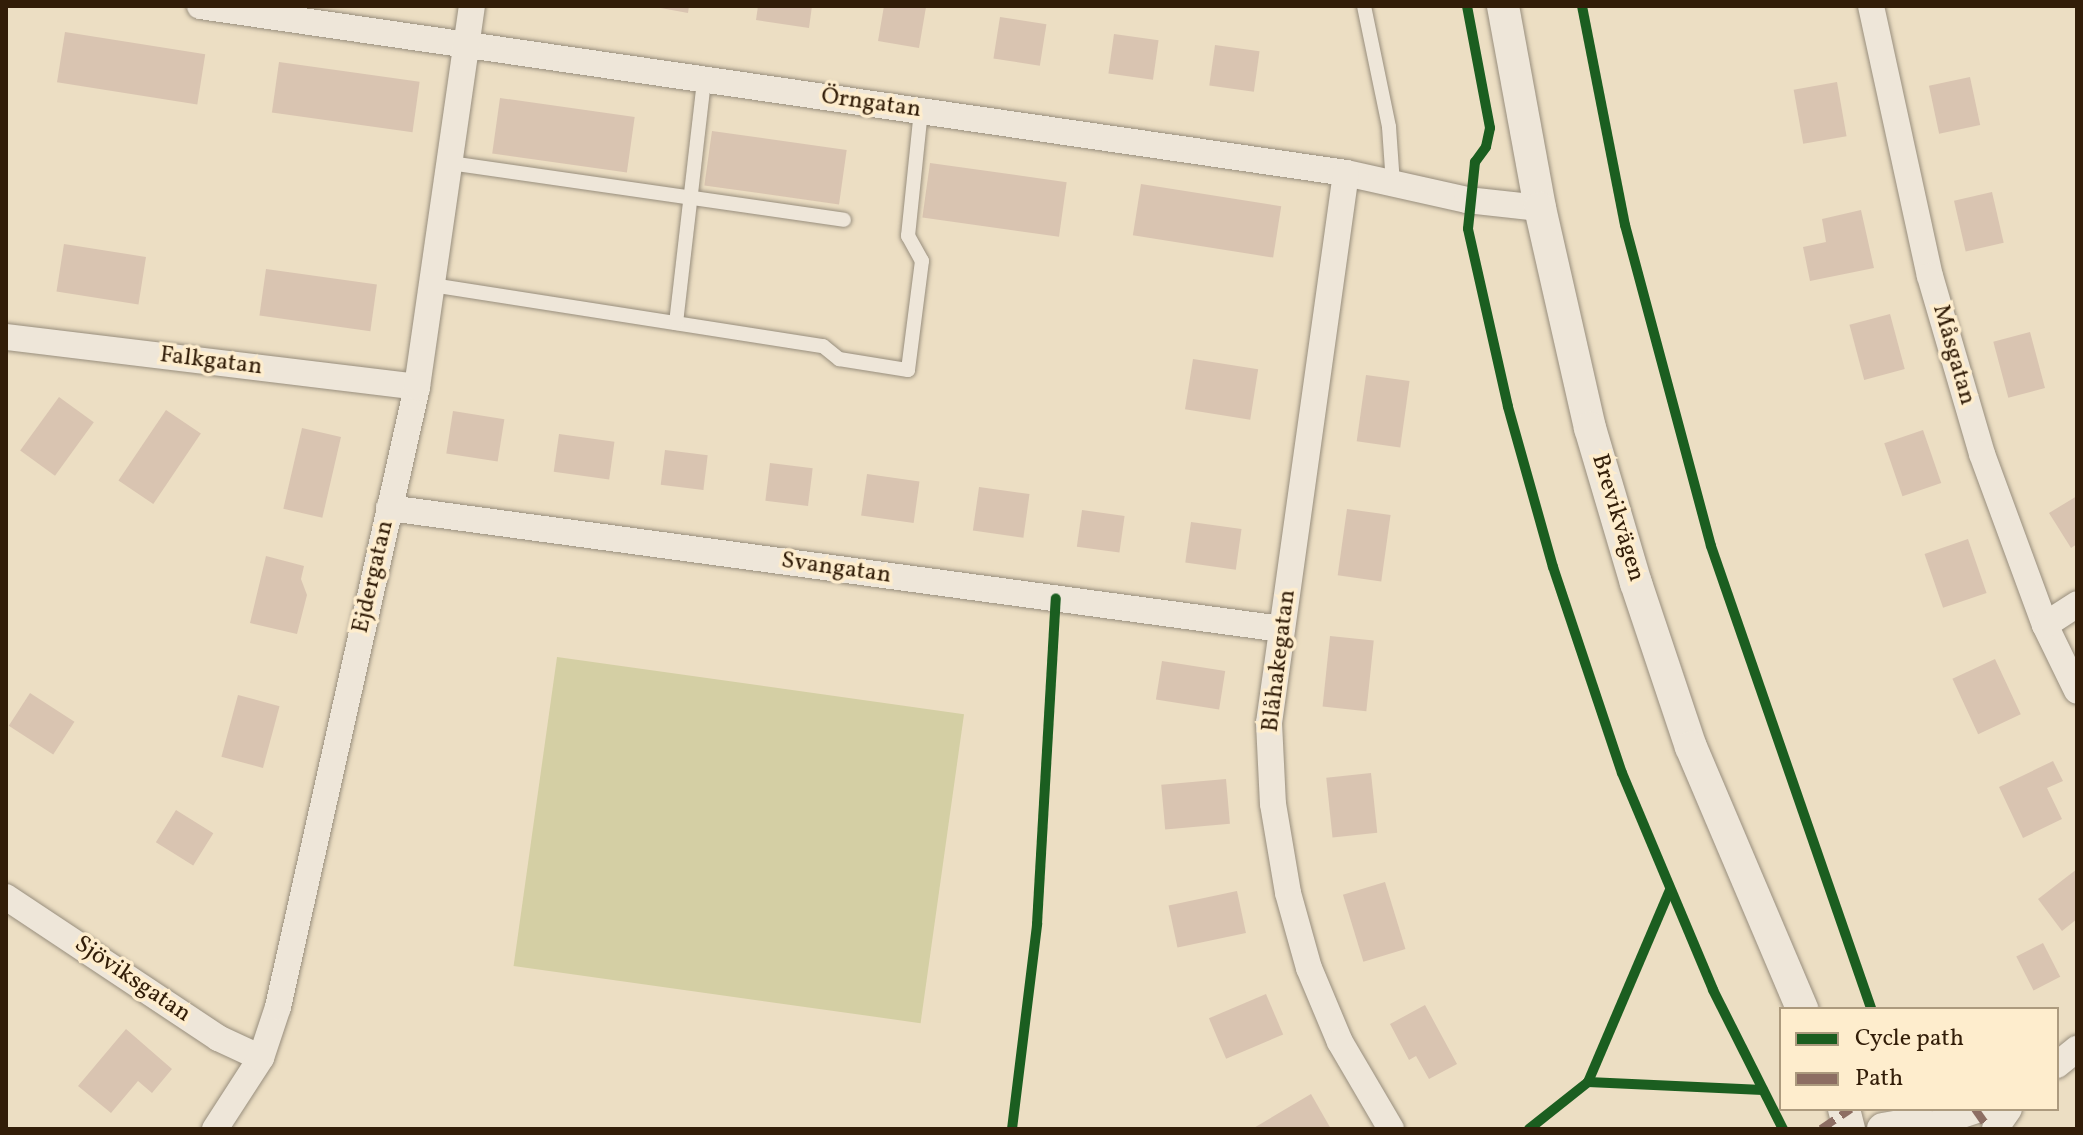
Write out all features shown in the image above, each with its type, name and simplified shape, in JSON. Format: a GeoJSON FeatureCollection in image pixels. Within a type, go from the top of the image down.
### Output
{"type":"FeatureCollection","features":[{"type":"Feature","properties":{"kind":"street","name":"Örngatan"},"geometry":{"type":"LineString","coordinates":[[200,6],[1346,173],[1467,200],[1540,208]]}},
{"type":"Feature","properties":{"kind":"street","name":"Ejdergatan"},"geometry":{"type":"LineString","coordinates":[[215,1129],[261,1058],[278,1007],[417,387],[472,6]]}},
{"type":"Feature","properties":{"kind":"street","name":"Brevikvägen"},"geometry":{"type":"LineString","coordinates":[[1503,6],[1540,208],[1590,428],[1636,583],[1691,747],[1801,1007]]}},
{"type":"Feature","properties":{"kind":"street","name":"Måsgatan"},"geometry":{"type":"LineString","coordinates":[[1871,6],[1930,276],[1982,454],[2045,625],[2077,691]]}},
{"type":"Feature","properties":{"kind":"street","name":"Blåhakegatan"},"geometry":{"type":"LineString","coordinates":[[1346,173],[1269,723],[1273,804],[1288,893],[1309,968],[1340,1042],[1391,1129]]}},
{"type":"Feature","properties":{"kind":"street","name":"Falkgatan"},"geometry":{"type":"LineString","coordinates":[[6,337],[417,387]]}},
{"type":"Feature","properties":{"kind":"street","name":"Svangatan"},"geometry":{"type":"LineString","coordinates":[[389,508],[1282,629]]}},
{"type":"Feature","properties":{"kind":"street"},"geometry":{"type":"LineString","coordinates":[[2045,625],[2077,604]]}},
{"type":"Feature","properties":{"kind":"street","name":"Sjöviksgatan"},"geometry":{"type":"LineString","coordinates":[[6,897],[218,1038],[261,1058]]}},
{"type":"Feature","properties":{"kind":"street"},"geometry":{"type":"LineString","coordinates":[[2059,1063],[2077,1049]]}},
{"type":"Feature","properties":{"kind":"street"},"geometry":{"type":"LineString","coordinates":[[1883,1129],[1971,1111]]}},
{"type":"Feature","properties":{"kind":"street"},"geometry":{"type":"LineString","coordinates":[[1995,1129],[2008,1111]]}},
{"type":"Feature","properties":{"kind":"lane"},"geometry":{"type":"LineString","coordinates":[[1364,6],[1389,127],[1393,184]]}},
{"type":"Feature","properties":{"kind":"lane"},"geometry":{"type":"LineString","coordinates":[[676,323],[704,81]]}},
{"type":"Feature","properties":{"kind":"lane"},"geometry":{"type":"LineString","coordinates":[[432,285],[823,346],[839,359],[908,370],[922,261],[908,236],[921,111]]}},
{"type":"Feature","properties":{"kind":"lane"},"geometry":{"type":"LineString","coordinates":[[450,163],[844,220]]}},
{"type":"Feature","properties":{"kind":"shaded area"},"geometry":{"type":"Polygon","coordinates":[[[557,657],[964,714],[921,1023],[514,966],[557,657]]]}},
{"type":"Feature","properties":{"kind":"building"},"geometry":{"type":"Polygon","coordinates":[[[650,6],[689,6],[688,13],[650,6]]]}},
{"type":"Feature","properties":{"kind":"building"},"geometry":{"type":"Polygon","coordinates":[[[758,6],[812,6],[809,28],[756,20],[758,6]]]}},
{"type":"Feature","properties":{"kind":"building"},"geometry":{"type":"Polygon","coordinates":[[[884,6],[926,7],[919,48],[878,41],[884,6]]]}},
{"type":"Feature","properties":{"kind":"building"},"geometry":{"type":"Polygon","coordinates":[[[1000,17],[1046,24],[1040,66],[993,58],[1000,17]]]}},
{"type":"Feature","properties":{"kind":"building"},"geometry":{"type":"Polygon","coordinates":[[[65,32],[205,54],[197,105],[57,82],[65,32]]]}},
{"type":"Feature","properties":{"kind":"building"},"geometry":{"type":"Polygon","coordinates":[[[1114,34],[1159,40],[1153,80],[1108,74],[1114,34]]]}},
{"type":"Feature","properties":{"kind":"building"},"geometry":{"type":"Polygon","coordinates":[[[1215,45],[1260,51],[1254,92],[1209,86],[1215,45]]]}},
{"type":"Feature","properties":{"kind":"building"},"geometry":{"type":"Polygon","coordinates":[[[279,62],[420,82],[413,132],[272,113],[279,62]]]}},
{"type":"Feature","properties":{"kind":"building"},"geometry":{"type":"Polygon","coordinates":[[[1970,77],[1980,125],[1939,134],[1929,86],[1970,77]]]}},
{"type":"Feature","properties":{"kind":"building"},"geometry":{"type":"Polygon","coordinates":[[[1837,82],[1847,136],[1803,144],[1794,90],[1837,82]]]}},
{"type":"Feature","properties":{"kind":"building"},"geometry":{"type":"Polygon","coordinates":[[[500,98],[635,117],[627,172],[492,153],[500,98]]]}},
{"type":"Feature","properties":{"kind":"building"},"geometry":{"type":"Polygon","coordinates":[[[712,131],[847,150],[839,204],[704,185],[712,131]]]}},
{"type":"Feature","properties":{"kind":"building"},"geometry":{"type":"Polygon","coordinates":[[[930,163],[1067,182],[1059,237],[922,217],[930,163]]]}},
{"type":"Feature","properties":{"kind":"building"},"geometry":{"type":"Polygon","coordinates":[[[1141,184],[1281,206],[1273,258],[1133,235],[1141,184]]]}},
{"type":"Feature","properties":{"kind":"building"},"geometry":{"type":"Polygon","coordinates":[[[1992,192],[2004,243],[1966,251],[1954,201],[1992,192]]]}},
{"type":"Feature","properties":{"kind":"building"},"geometry":{"type":"Polygon","coordinates":[[[1861,210],[1874,268],[1810,281],[1803,247],[1826,242],[1822,219],[1861,210]]]}},
{"type":"Feature","properties":{"kind":"building"},"geometry":{"type":"Polygon","coordinates":[[[64,244],[146,257],[138,304],[56,291],[64,244]]]}},
{"type":"Feature","properties":{"kind":"building"},"geometry":{"type":"Polygon","coordinates":[[[266,269],[377,285],[370,331],[259,316],[266,269]]]}},
{"type":"Feature","properties":{"kind":"building"},"geometry":{"type":"Polygon","coordinates":[[[1890,314],[1905,369],[1864,380],[1849,325],[1890,314]]]}},
{"type":"Feature","properties":{"kind":"building"},"geometry":{"type":"Polygon","coordinates":[[[2030,332],[2045,388],[2008,398],[1993,342],[2030,332]]]}},
{"type":"Feature","properties":{"kind":"building"},"geometry":{"type":"Polygon","coordinates":[[[1193,359],[1258,369],[1250,420],[1185,409],[1193,359]]]}},
{"type":"Feature","properties":{"kind":"building"},"geometry":{"type":"Polygon","coordinates":[[[1366,375],[1410,381],[1400,447],[1357,441],[1366,375]]]}},
{"type":"Feature","properties":{"kind":"building"},"geometry":{"type":"Polygon","coordinates":[[[59,397],[94,422],[55,476],[20,450],[59,397]]]}},
{"type":"Feature","properties":{"kind":"building"},"geometry":{"type":"Polygon","coordinates":[[[166,410],[201,433],[153,504],[118,480],[166,410]]]}},
{"type":"Feature","properties":{"kind":"building"},"geometry":{"type":"Polygon","coordinates":[[[453,411],[504,419],[498,462],[446,453],[453,411]]]}},
{"type":"Feature","properties":{"kind":"building"},"geometry":{"type":"Polygon","coordinates":[[[302,428],[341,437],[322,518],[283,509],[302,428]]]}},
{"type":"Feature","properties":{"kind":"building"},"geometry":{"type":"Polygon","coordinates":[[[1923,430],[1941,483],[1902,496],[1884,443],[1923,430]]]}},
{"type":"Feature","properties":{"kind":"building"},"geometry":{"type":"Polygon","coordinates":[[[559,434],[614,442],[609,479],[554,472],[559,434]]]}},
{"type":"Feature","properties":{"kind":"building"},"geometry":{"type":"Polygon","coordinates":[[[665,450],[708,455],[703,490],[661,485],[665,450]]]}},
{"type":"Feature","properties":{"kind":"building"},"geometry":{"type":"Polygon","coordinates":[[[770,463],[813,468],[808,506],[765,501],[770,463]]]}},
{"type":"Feature","properties":{"kind":"building"},"geometry":{"type":"Polygon","coordinates":[[[867,474],[919,481],[914,523],[861,516],[867,474]]]}},
{"type":"Feature","properties":{"kind":"building"},"geometry":{"type":"Polygon","coordinates":[[[979,487],[1030,494],[1023,538],[973,531],[979,487]]]}},
{"type":"Feature","properties":{"kind":"building"},"geometry":{"type":"Polygon","coordinates":[[[2077,496],[2077,544],[2071,548],[2049,513],[2077,496]]]}},
{"type":"Feature","properties":{"kind":"building"},"geometry":{"type":"Polygon","coordinates":[[[1347,509],[1391,515],[1381,581],[1338,575],[1347,509]]]}},
{"type":"Feature","properties":{"kind":"building"},"geometry":{"type":"Polygon","coordinates":[[[1082,510],[1125,516],[1119,553],[1077,547],[1082,510]]]}},
{"type":"Feature","properties":{"kind":"building"},"geometry":{"type":"Polygon","coordinates":[[[1191,522],[1242,529],[1236,570],[1185,563],[1191,522]]]}},
{"type":"Feature","properties":{"kind":"building"},"geometry":{"type":"Polygon","coordinates":[[[1968,539],[1987,593],[1943,608],[1925,554],[1968,539]]]}},
{"type":"Feature","properties":{"kind":"building"},"geometry":{"type":"Polygon","coordinates":[[[266,556],[304,566],[301,579],[307,595],[297,634],[250,623],[266,556]]]}},
{"type":"Feature","properties":{"kind":"building"},"geometry":{"type":"Polygon","coordinates":[[[1330,636],[1374,641],[1366,711],[1323,707],[1330,636]]]}},
{"type":"Feature","properties":{"kind":"building"},"geometry":{"type":"Polygon","coordinates":[[[1995,659],[2021,714],[1978,734],[1952,679],[1995,659]]]}},
{"type":"Feature","properties":{"kind":"building"},"geometry":{"type":"Polygon","coordinates":[[[1162,661],[1225,671],[1219,710],[1156,700],[1162,661]]]}},
{"type":"Feature","properties":{"kind":"building"},"geometry":{"type":"Polygon","coordinates":[[[30,693],[74,722],[53,755],[9,726],[30,693]]]}},
{"type":"Feature","properties":{"kind":"building"},"geometry":{"type":"Polygon","coordinates":[[[238,695],[280,706],[263,768],[221,757],[238,695]]]}},
{"type":"Feature","properties":{"kind":"building"},"geometry":{"type":"Polygon","coordinates":[[[2053,761],[2063,781],[2047,788],[2062,819],[2023,838],[1999,787],[2053,761]]]}},
{"type":"Feature","properties":{"kind":"building"},"geometry":{"type":"Polygon","coordinates":[[[1371,773],[1377,833],[1333,837],[1326,778],[1371,773]]]}},
{"type":"Feature","properties":{"kind":"building"},"geometry":{"type":"Polygon","coordinates":[[[1226,779],[1230,824],[1165,829],[1161,785],[1226,779]]]}},
{"type":"Feature","properties":{"kind":"building"},"geometry":{"type":"Polygon","coordinates":[[[176,810],[213,833],[193,866],[156,842],[176,810]]]}},
{"type":"Feature","properties":{"kind":"building"},"geometry":{"type":"Polygon","coordinates":[[[2077,869],[2077,919],[2062,931],[2038,899],[2077,869]]]}},
{"type":"Feature","properties":{"kind":"building"},"geometry":{"type":"Polygon","coordinates":[[[1385,882],[1405,949],[1363,962],[1343,895],[1385,882]]]}},
{"type":"Feature","properties":{"kind":"building"},"geometry":{"type":"Polygon","coordinates":[[[1237,891],[1246,933],[1177,948],[1169,906],[1237,891]]]}},
{"type":"Feature","properties":{"kind":"building"},"geometry":{"type":"Polygon","coordinates":[[[2043,943],[2060,977],[2034,990],[2016,957],[2043,943]]]}},
{"type":"Feature","properties":{"kind":"building"},"geometry":{"type":"Polygon","coordinates":[[[1266,994],[1283,1035],[1226,1059],[1209,1018],[1266,994]]]}},
{"type":"Feature","properties":{"kind":"building"},"geometry":{"type":"Polygon","coordinates":[[[1425,1005],[1457,1064],[1429,1079],[1416,1056],[1409,1060],[1390,1024],[1425,1005]]]}},
{"type":"Feature","properties":{"kind":"building"},"geometry":{"type":"Polygon","coordinates":[[[126,1029],[172,1069],[152,1093],[138,1081],[111,1113],[78,1086],[126,1029]]]}},
{"type":"Feature","properties":{"kind":"building"},"geometry":{"type":"Polygon","coordinates":[[[1311,1094],[1331,1129],[1252,1129],[1311,1094]]]}},
{"type":"Feature","properties":{"kind":"marked path"},"geometry":{"type":"LineString","coordinates":[[1821,1129],[1848,1111]]}},
{"type":"Feature","properties":{"kind":"marked path"},"geometry":{"type":"LineString","coordinates":[[1976,1111],[1989,1129]]}},
{"type":"Feature","properties":{"kind":"cycle path"},"geometry":{"type":"LineString","coordinates":[[1467,6],[1490,128],[1486,147],[1475,162],[1468,229],[1508,407],[1553,567],[1622,773],[1713,990],[1783,1129]]}},
{"type":"Feature","properties":{"kind":"cycle path"},"geometry":{"type":"LineString","coordinates":[[1582,6],[1625,225],[1711,546],[1870,1007]]}},
{"type":"Feature","properties":{"kind":"cycle path"},"geometry":{"type":"LineString","coordinates":[[1012,1129],[1037,924],[1056,599]]}},
{"type":"Feature","properties":{"kind":"cycle path"},"geometry":{"type":"LineString","coordinates":[[1529,1129],[1588,1082],[1670,890]]}},
{"type":"Feature","properties":{"kind":"cycle path"},"geometry":{"type":"LineString","coordinates":[[1588,1082],[1763,1090]]}}]}
